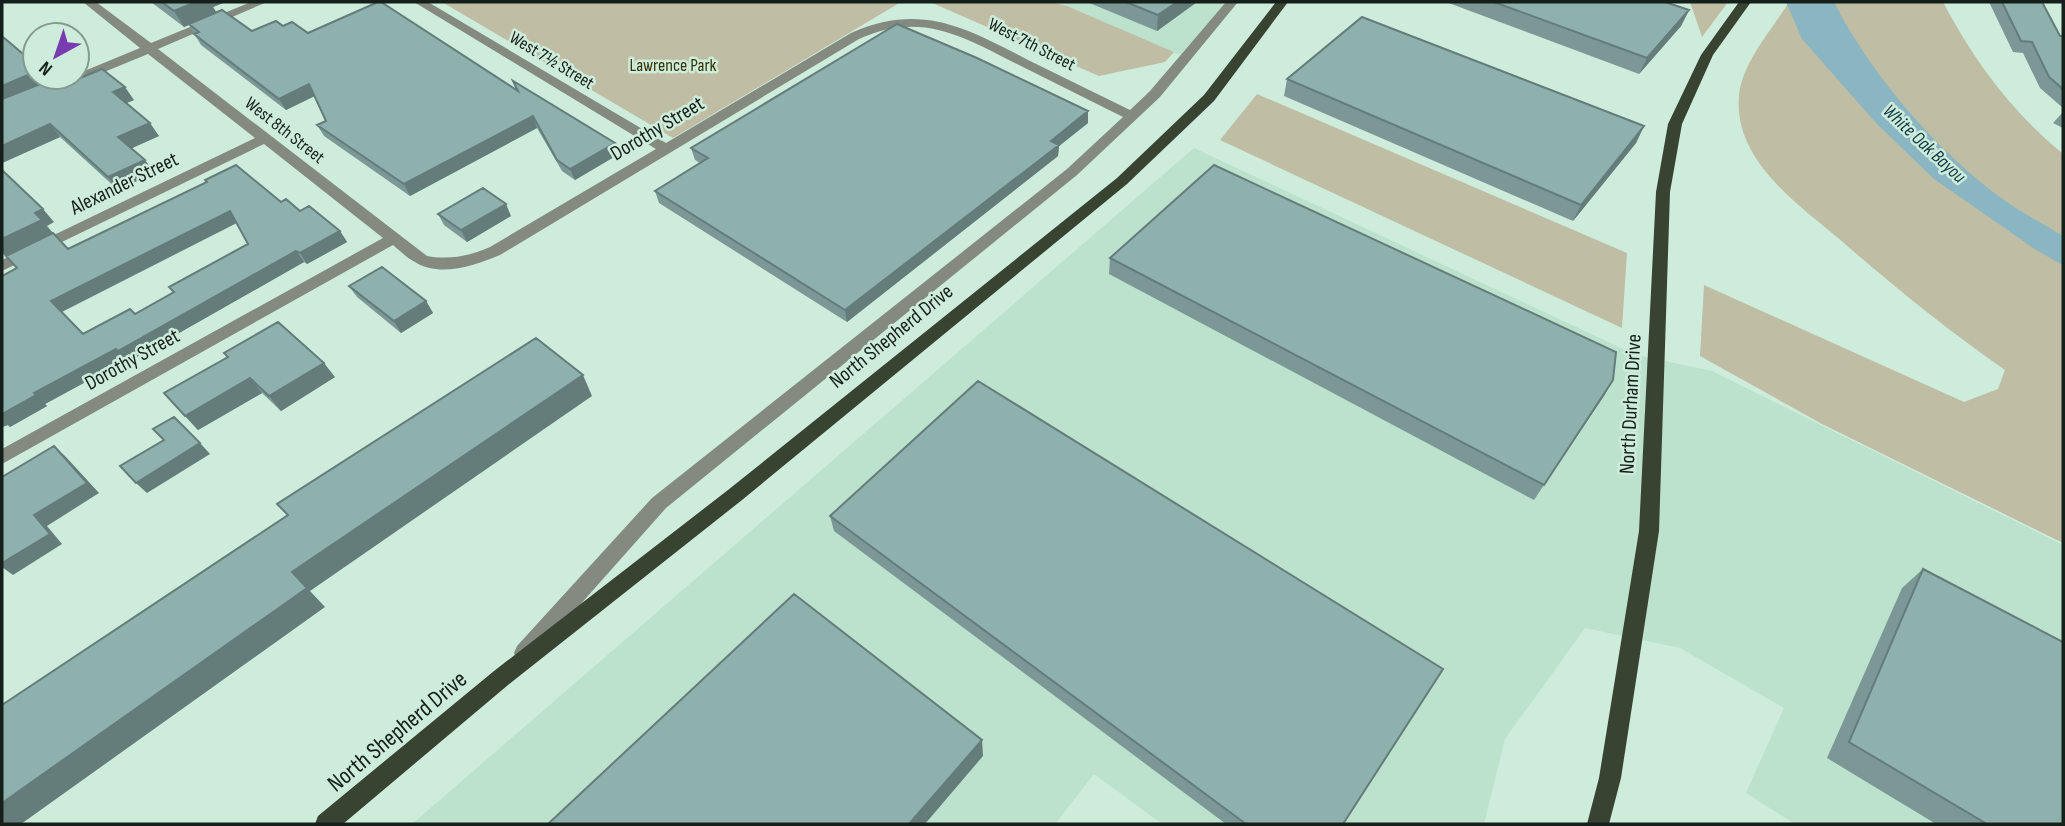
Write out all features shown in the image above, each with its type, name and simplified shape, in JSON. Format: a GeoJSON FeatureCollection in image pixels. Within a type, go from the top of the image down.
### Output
{"type":"FeatureCollection","features":[{"type":"Feature","properties":{"kind":"main road","name":"North Shepherd Drive"},"geometry":{"type":"LineString","coordinates":[[326,824],[501,678],[857,396],[1122,181],[1209,98],[1282,2]]}},
{"type":"Feature","properties":{"kind":"main road","name":"North Durham Drive"},"geometry":{"type":"LineString","coordinates":[[1598,824],[1610,778],[1649,531],[1662,192],[1675,124],[1707,55],[1745,2]]}},
{"type":"Feature","properties":{"kind":"street","name":"West 8th Street"},"geometry":{"type":"LineString","coordinates":[[89,2],[422,260],[439,264],[466,263]]}},
{"type":"Feature","properties":{"kind":"street"},"geometry":{"type":"LineString","coordinates":[[2,110],[261,2]]}},
{"type":"Feature","properties":{"kind":"street","name":"West 7½ Street"},"geometry":{"type":"LineString","coordinates":[[420,2],[667,149]]}},
{"type":"Feature","properties":{"kind":"street","name":"North Shepherd Drive"},"geometry":{"type":"LineString","coordinates":[[501,678],[659,503],[1072,172],[1183,64],[1233,2]]}},
{"type":"Feature","properties":{"kind":"street","name":"West 7th Street"},"geometry":{"type":"LineString","coordinates":[[870,28],[908,20],[933,22],[959,30],[1130,116]]}},
{"type":"Feature","properties":{"kind":"street","name":"Dorothy Street"},"geometry":{"type":"LineString","coordinates":[[466,263],[495,251],[870,28]]}},
{"type":"Feature","properties":{"kind":"street","name":"Alexander Street"},"geometry":{"type":"LineString","coordinates":[[2,266],[264,139]]}},
{"type":"Feature","properties":{"kind":"street","name":"Dorothy Street"},"geometry":{"type":"LineString","coordinates":[[2,457],[394,238]]}},
{"type":"Feature","properties":{"kind":"shaded area"},"geometry":{"type":"Polygon","coordinates":[[[1050,2],[1227,2],[1180,55],[1067,6],[1050,2]]]}},
{"type":"Feature","properties":{"kind":"shaded area"},"geometry":{"type":"Polygon","coordinates":[[[1194,148],[1636,355],[1712,371],[2063,545],[2063,824],[1795,824],[1746,793],[1784,708],[1680,648],[1585,628],[1505,739],[1484,824],[1162,824],[1094,774],[1055,824],[412,824],[1194,148]]]}},
{"type":"Feature","properties":{"kind":"green space","name":"Lawrence Park"},"geometry":{"type":"Polygon","coordinates":[[[442,2],[901,2],[673,138],[442,2]]]}},
{"type":"Feature","properties":{"kind":"green space"},"geometry":{"type":"Polygon","coordinates":[[[930,2],[1050,2],[1067,6],[1174,52],[1165,62],[1099,76],[930,2]]]}},
{"type":"Feature","properties":{"kind":"green space"},"geometry":{"type":"Polygon","coordinates":[[[1690,2],[1728,2],[1702,37],[1690,2]]]}},
{"type":"Feature","properties":{"kind":"green space"},"geometry":{"type":"Polygon","coordinates":[[[1789,2],[1943,2],[1981,65],[2011,103],[2063,154],[2063,543],[1822,424],[1700,356],[1704,285],[1964,402],[1998,389],[2005,370],[1920,306],[1786,194],[1756,159],[1740,118],[1739,95],[1752,58],[1789,2]]]}},
{"type":"Feature","properties":{"kind":"green space"},"geometry":{"type":"Polygon","coordinates":[[[1257,94],[1627,253],[1622,328],[1220,140],[1257,94]]]}},
{"type":"Feature","properties":{"kind":"water","name":"White Oak Bayou"},"geometry":{"type":"Polygon","coordinates":[[[1786,2],[1834,2],[1886,84],[1931,136],[1979,181],[2004,200],[2063,236],[2063,265],[2036,250],[1934,179],[1877,124],[1802,39],[1786,2]]]}},
{"type":"Feature","properties":{"kind":"building"},"geometry":{"type":"Polygon","coordinates":[[[162,2],[196,2],[174,11],[162,2]]]}},
{"type":"Feature","properties":{"kind":"building"},"geometry":{"type":"Polygon","coordinates":[[[378,2],[518,91],[513,81],[615,143],[570,169],[557,160],[533,116],[404,184],[317,125],[326,121],[309,84],[279,99],[194,34],[199,32],[189,24],[222,10],[252,31],[276,21],[283,26],[292,22],[308,33],[378,2]]]}},
{"type":"Feature","properties":{"kind":"building"},"geometry":{"type":"Polygon","coordinates":[[[1126,2],[1177,2],[1158,15],[1126,2]]]}},
{"type":"Feature","properties":{"kind":"building"},"geometry":{"type":"Polygon","coordinates":[[[1494,2],[1665,2],[1689,10],[1647,58],[1494,2]]]}},
{"type":"Feature","properties":{"kind":"building"},"geometry":{"type":"Polygon","coordinates":[[[2002,2],[2042,2],[2060,36],[2063,36],[2063,89],[2049,77],[2032,42],[2021,41],[2002,2]]]}},
{"type":"Feature","properties":{"kind":"building"},"geometry":{"type":"Polygon","coordinates":[[[1362,17],[1644,126],[1581,205],[1287,79],[1362,17]]]}},
{"type":"Feature","properties":{"kind":"building"},"geometry":{"type":"Polygon","coordinates":[[[897,24],[977,58],[1088,111],[1051,141],[1059,145],[845,310],[655,191],[708,158],[691,148],[897,24]]]}},
{"type":"Feature","properties":{"kind":"building"},"geometry":{"type":"Polygon","coordinates":[[[2,38],[21,52],[21,78],[2,86],[2,38]]]}},
{"type":"Feature","properties":{"kind":"building"},"geometry":{"type":"Polygon","coordinates":[[[102,69],[125,87],[113,92],[150,123],[118,137],[145,160],[108,177],[50,124],[2,146],[2,99],[22,91],[91,91],[91,74],[102,69]]]}},
{"type":"Feature","properties":{"kind":"building"},"geometry":{"type":"Polygon","coordinates":[[[236,165],[281,202],[286,199],[300,211],[309,206],[340,231],[300,253],[296,251],[118,351],[116,349],[34,393],[36,395],[2,414],[2,276],[17,268],[6,256],[53,233],[68,249],[207,182],[205,180],[236,165]],[[230,211],[51,301],[83,334],[130,309],[135,314],[174,292],[169,287],[248,244],[230,211]]]}},
{"type":"Feature","properties":{"kind":"building"},"geometry":{"type":"Polygon","coordinates":[[[1214,165],[1616,352],[1613,380],[1544,485],[1110,258],[1214,165]]]}},
{"type":"Feature","properties":{"kind":"building"},"geometry":{"type":"Polygon","coordinates":[[[2,170],[43,209],[35,213],[42,220],[2,239],[2,170]]]}},
{"type":"Feature","properties":{"kind":"building"},"geometry":{"type":"Polygon","coordinates":[[[483,188],[506,204],[461,230],[438,214],[483,188]]]}},
{"type":"Feature","properties":{"kind":"building"},"geometry":{"type":"Polygon","coordinates":[[[382,267],[426,301],[394,321],[349,286],[382,267]]]}},
{"type":"Feature","properties":{"kind":"building"},"geometry":{"type":"Polygon","coordinates":[[[278,322],[324,363],[269,396],[250,378],[185,416],[164,393],[228,357],[224,353],[278,322]]]}},
{"type":"Feature","properties":{"kind":"building"},"geometry":{"type":"Polygon","coordinates":[[[536,338],[583,375],[292,572],[307,588],[2,803],[2,705],[288,515],[277,504],[536,338]]]}},
{"type":"Feature","properties":{"kind":"building"},"geometry":{"type":"Polygon","coordinates":[[[978,381],[1443,669],[1343,824],[1246,824],[830,516],[978,381]]]}},
{"type":"Feature","properties":{"kind":"building"},"geometry":{"type":"Polygon","coordinates":[[[174,417],[200,443],[136,483],[120,466],[164,440],[153,429],[174,417]]]}},
{"type":"Feature","properties":{"kind":"building"},"geometry":{"type":"Polygon","coordinates":[[[54,446],[87,483],[34,515],[50,534],[2,563],[2,477],[54,446]]]}},
{"type":"Feature","properties":{"kind":"building"},"geometry":{"type":"Polygon","coordinates":[[[1923,569],[2063,642],[2063,824],[1987,824],[1849,742],[1923,569]]]}},
{"type":"Feature","properties":{"kind":"building"},"geometry":{"type":"Polygon","coordinates":[[[794,594],[982,740],[909,824],[548,824],[794,594]]]}}]}
